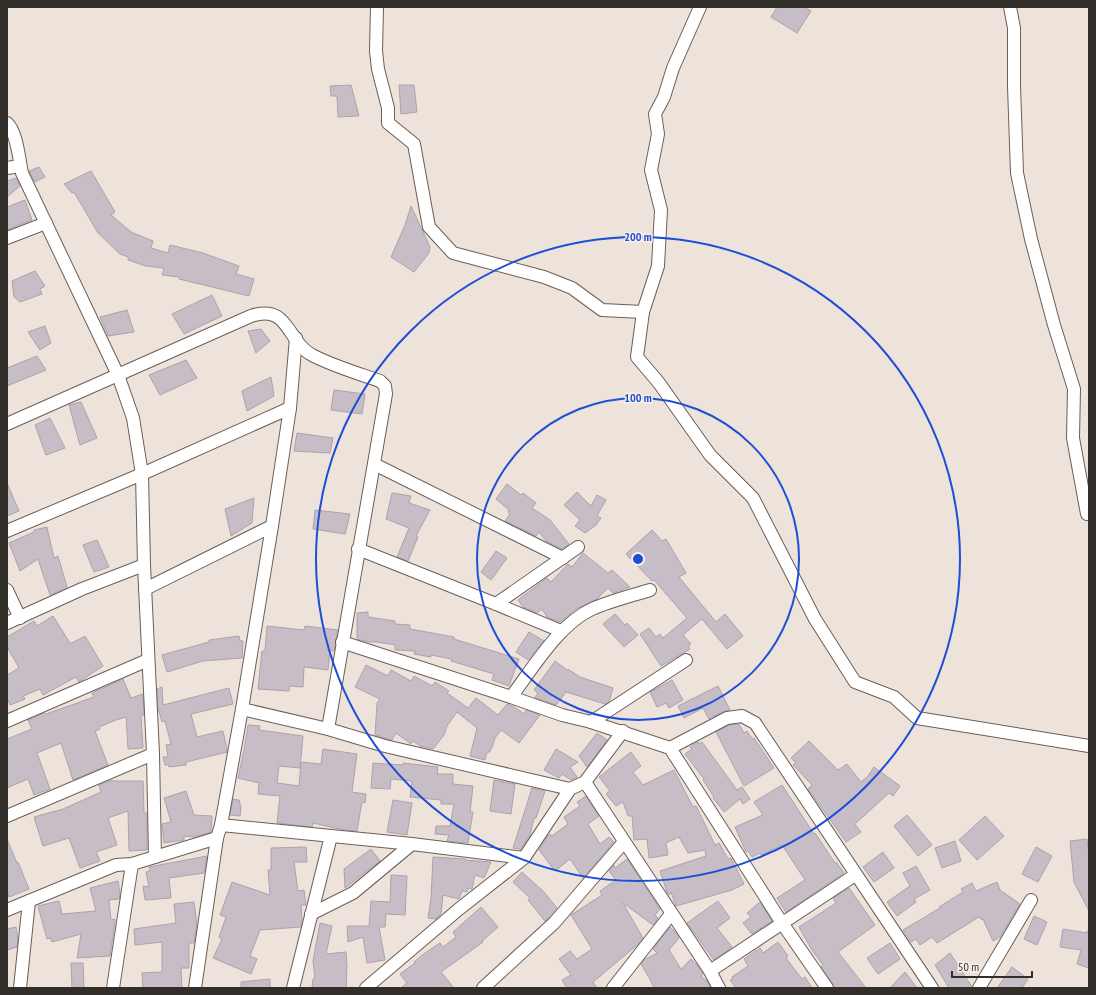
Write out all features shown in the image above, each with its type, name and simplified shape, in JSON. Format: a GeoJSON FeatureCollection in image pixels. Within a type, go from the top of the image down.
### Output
{"type":"FeatureCollection","features":[{"type":"Feature","properties":{"kind":"street"},"geometry":{"type":"LineString","coordinates":[[377,7],[376,51],[378,69],[388,108],[388,123],[414,144],[429,227],[453,253],[544,278],[572,288],[602,310],[643,312]]}},
{"type":"Feature","properties":{"kind":"street"},"geometry":{"type":"LineString","coordinates":[[700,7],[673,68],[664,97],[655,114],[658,134],[651,170],[660,210],[658,266],[643,312],[637,357],[659,383],[710,455],[753,498],[815,620],[855,682],[894,698],[917,718],[1089,746]]}},
{"type":"Feature","properties":{"kind":"street"},"geometry":{"type":"LineString","coordinates":[[1010,7],[1014,28],[1017,173],[1031,239],[1052,318],[1074,389],[1074,438],[1087,514]]}},
{"type":"Feature","properties":{"kind":"street"},"geometry":{"type":"LineString","coordinates":[[7,123],[10,126],[14,136],[22,173],[118,374],[133,418],[142,474],[144,565],[153,754],[155,857]]}},
{"type":"Feature","properties":{"kind":"street"},"geometry":{"type":"LineString","coordinates":[[7,168],[20,166]]}},
{"type":"Feature","properties":{"kind":"street"},"geometry":{"type":"LineString","coordinates":[[7,238],[46,223]]}},
{"type":"Feature","properties":{"kind":"street"},"geometry":{"type":"LineString","coordinates":[[7,424],[262,312],[271,314],[282,320],[302,347],[310,354],[326,362],[380,381],[385,386],[386,394],[328,729]]}},
{"type":"Feature","properties":{"kind":"street"},"geometry":{"type":"LineString","coordinates":[[195,988],[217,838],[221,826],[242,709],[272,526],[290,408],[296,338]]}},
{"type":"Feature","properties":{"kind":"street"},"geometry":{"type":"LineString","coordinates":[[7,531],[142,474],[290,408]]}},
{"type":"Feature","properties":{"kind":"street"},"geometry":{"type":"LineString","coordinates":[[374,464],[563,558]]}},
{"type":"Feature","properties":{"kind":"street"},"geometry":{"type":"LineString","coordinates":[[145,589],[272,526]]}},
{"type":"Feature","properties":{"kind":"street"},"geometry":{"type":"LineString","coordinates":[[496,604],[578,547]]}},
{"type":"Feature","properties":{"kind":"street"},"geometry":{"type":"LineString","coordinates":[[358,549],[561,631]]}},
{"type":"Feature","properties":{"kind":"street"},"geometry":{"type":"LineString","coordinates":[[7,623],[82,589],[144,565]]}},
{"type":"Feature","properties":{"kind":"street"},"geometry":{"type":"LineString","coordinates":[[7,590],[20,618]]}},
{"type":"Feature","properties":{"kind":"street"},"geometry":{"type":"LineString","coordinates":[[511,697],[561,631],[571,622],[592,610],[650,590]]}},
{"type":"Feature","properties":{"kind":"street"},"geometry":{"type":"LineString","coordinates":[[342,642],[562,715],[623,731],[670,748],[782,923],[827,988]]}},
{"type":"Feature","properties":{"kind":"street"},"geometry":{"type":"LineString","coordinates":[[7,721],[148,660]]}},
{"type":"Feature","properties":{"kind":"street"},"geometry":{"type":"LineString","coordinates":[[591,722],[686,660]]}},
{"type":"Feature","properties":{"kind":"street"},"geometry":{"type":"LineString","coordinates":[[242,709],[328,729],[385,746],[570,789]]}},
{"type":"Feature","properties":{"kind":"street"},"geometry":{"type":"LineString","coordinates":[[670,748],[727,718],[742,716],[755,723],[855,875],[932,988]]}},
{"type":"Feature","properties":{"kind":"street"},"geometry":{"type":"LineString","coordinates":[[366,988],[459,909],[524,858],[570,789],[585,782],[623,731]]}},
{"type":"Feature","properties":{"kind":"street"},"geometry":{"type":"LineString","coordinates":[[8,813],[153,754]]}},
{"type":"Feature","properties":{"kind":"street"},"geometry":{"type":"LineString","coordinates":[[585,782],[710,971],[719,988]]}},
{"type":"Feature","properties":{"kind":"street"},"geometry":{"type":"LineString","coordinates":[[221,826],[412,844],[524,858]]}},
{"type":"Feature","properties":{"kind":"street"},"geometry":{"type":"LineString","coordinates":[[293,988],[331,836]]}},
{"type":"Feature","properties":{"kind":"street"},"geometry":{"type":"LineString","coordinates":[[7,910],[116,865],[132,864],[217,838]]}},
{"type":"Feature","properties":{"kind":"street"},"geometry":{"type":"LineString","coordinates":[[483,988],[554,923],[624,842]]}},
{"type":"Feature","properties":{"kind":"street"},"geometry":{"type":"LineString","coordinates":[[311,914],[353,893],[412,844]]}},
{"type":"Feature","properties":{"kind":"street"},"geometry":{"type":"LineString","coordinates":[[113,988],[132,864]]}},
{"type":"Feature","properties":{"kind":"street"},"geometry":{"type":"LineString","coordinates":[[710,971],[855,875]]}},
{"type":"Feature","properties":{"kind":"street"},"geometry":{"type":"LineString","coordinates":[[979,988],[1031,900]]}},
{"type":"Feature","properties":{"kind":"street"},"geometry":{"type":"LineString","coordinates":[[20,988],[29,901]]}},
{"type":"Feature","properties":{"kind":"street"},"geometry":{"type":"LineString","coordinates":[[613,988],[671,914]]}},
{"type":"Feature","properties":{"kind":"building"},"geometry":{"type":"Polygon","coordinates":[[[777,7],[804,7],[811,11],[797,33],[771,17],[777,7]]]}},
{"type":"Feature","properties":{"kind":"building"},"geometry":{"type":"Polygon","coordinates":[[[351,85],[359,116],[338,117],[337,96],[331,96],[330,86],[351,85]]]}},
{"type":"Feature","properties":{"kind":"building"},"geometry":{"type":"Polygon","coordinates":[[[399,85],[414,85],[417,112],[401,114],[399,85]]]}},
{"type":"Feature","properties":{"kind":"building"},"geometry":{"type":"Polygon","coordinates":[[[39,167],[45,177],[35,182],[29,171],[39,167]]]}},
{"type":"Feature","properties":{"kind":"building"},"geometry":{"type":"Polygon","coordinates":[[[91,171],[115,212],[111,215],[131,232],[153,241],[151,248],[168,253],[170,245],[203,253],[239,266],[236,274],[254,279],[249,296],[179,279],[179,277],[162,275],[164,268],[146,266],[128,260],[128,257],[120,254],[98,233],[74,192],[72,193],[64,184],[91,171]]]}},
{"type":"Feature","properties":{"kind":"building"},"geometry":{"type":"Polygon","coordinates":[[[16,178],[20,186],[7,197],[7,181],[16,178]]]}},
{"type":"Feature","properties":{"kind":"building"},"geometry":{"type":"Polygon","coordinates":[[[25,200],[32,220],[7,230],[7,207],[25,200]]]}},
{"type":"Feature","properties":{"kind":"building"},"geometry":{"type":"Polygon","coordinates":[[[411,206],[430,247],[429,253],[414,272],[391,257],[405,225],[411,206]]]}},
{"type":"Feature","properties":{"kind":"building"},"geometry":{"type":"Polygon","coordinates":[[[35,271],[45,286],[40,289],[42,294],[20,302],[14,297],[12,281],[35,271]]]}},
{"type":"Feature","properties":{"kind":"building"},"geometry":{"type":"Polygon","coordinates":[[[212,295],[222,316],[184,334],[172,314],[212,295]]]}},
{"type":"Feature","properties":{"kind":"building"},"geometry":{"type":"Polygon","coordinates":[[[127,310],[134,332],[108,336],[100,317],[127,310]]]}},
{"type":"Feature","properties":{"kind":"building"},"geometry":{"type":"Polygon","coordinates":[[[45,326],[51,343],[40,350],[28,332],[45,326]]]}},
{"type":"Feature","properties":{"kind":"building"},"geometry":{"type":"Polygon","coordinates":[[[261,329],[270,341],[256,353],[248,331],[261,329]]]}},
{"type":"Feature","properties":{"kind":"building"},"geometry":{"type":"Polygon","coordinates":[[[37,356],[46,370],[7,386],[7,368],[37,356]]]}},
{"type":"Feature","properties":{"kind":"building"},"geometry":{"type":"Polygon","coordinates":[[[186,360],[197,378],[160,395],[149,375],[186,360]]]}},
{"type":"Feature","properties":{"kind":"building"},"geometry":{"type":"Polygon","coordinates":[[[271,377],[274,396],[247,411],[242,391],[271,377]]]}},
{"type":"Feature","properties":{"kind":"building"},"geometry":{"type":"Polygon","coordinates":[[[334,390],[365,394],[362,414],[331,410],[334,390]]]}},
{"type":"Feature","properties":{"kind":"building"},"geometry":{"type":"Polygon","coordinates":[[[81,402],[97,438],[80,445],[69,405],[81,402]]]}},
{"type":"Feature","properties":{"kind":"building"},"geometry":{"type":"Polygon","coordinates":[[[50,418],[65,448],[46,455],[35,425],[50,418]]]}},
{"type":"Feature","properties":{"kind":"building"},"geometry":{"type":"Polygon","coordinates":[[[297,433],[333,438],[330,453],[294,451],[297,433]]]}},
{"type":"Feature","properties":{"kind":"building"},"geometry":{"type":"Polygon","coordinates":[[[7,483],[19,511],[7,516],[7,483]]]}},
{"type":"Feature","properties":{"kind":"building"},"geometry":{"type":"Polygon","coordinates":[[[507,484],[521,495],[523,493],[536,503],[532,508],[550,520],[569,544],[562,549],[546,541],[539,532],[536,536],[505,521],[510,514],[508,512],[509,510],[496,499],[507,484]]]}},
{"type":"Feature","properties":{"kind":"building"},"geometry":{"type":"Polygon","coordinates":[[[577,492],[591,506],[597,495],[606,500],[597,516],[601,518],[596,525],[585,533],[575,526],[580,520],[564,505],[577,492]]]}},
{"type":"Feature","properties":{"kind":"building"},"geometry":{"type":"Polygon","coordinates":[[[392,493],[411,496],[409,503],[430,510],[416,536],[418,537],[408,561],[397,557],[409,528],[386,519],[392,493]]]}},
{"type":"Feature","properties":{"kind":"building"},"geometry":{"type":"Polygon","coordinates":[[[254,498],[252,523],[231,536],[225,509],[254,498]]]}},
{"type":"Feature","properties":{"kind":"building"},"geometry":{"type":"Polygon","coordinates":[[[315,510],[350,514],[345,534],[313,529],[315,510]]]}},
{"type":"Feature","properties":{"kind":"building"},"geometry":{"type":"Polygon","coordinates":[[[47,527],[54,558],[58,556],[67,587],[50,595],[38,559],[20,571],[9,543],[34,532],[34,530],[47,527]]]}},
{"type":"Feature","properties":{"kind":"building"},"geometry":{"type":"Polygon","coordinates":[[[652,530],[662,541],[666,539],[686,573],[679,577],[716,622],[725,614],[743,636],[727,649],[702,619],[683,635],[691,644],[688,646],[690,649],[661,666],[640,634],[649,628],[656,637],[660,634],[663,638],[687,618],[654,580],[652,581],[626,554],[652,530]]]}},
{"type":"Feature","properties":{"kind":"building"},"geometry":{"type":"Polygon","coordinates":[[[97,540],[109,567],[94,572],[83,545],[97,540]]]}},
{"type":"Feature","properties":{"kind":"building"},"geometry":{"type":"Polygon","coordinates":[[[496,551],[507,558],[491,580],[481,572],[496,551]]]}},
{"type":"Feature","properties":{"kind":"building"},"geometry":{"type":"Polygon","coordinates":[[[583,553],[608,573],[612,570],[630,587],[613,593],[608,588],[597,599],[576,609],[560,622],[547,617],[542,609],[537,613],[523,607],[518,600],[547,578],[551,582],[568,564],[572,567],[583,553]]]}},
{"type":"Feature","properties":{"kind":"building"},"geometry":{"type":"Polygon","coordinates":[[[368,612],[368,617],[395,621],[395,624],[410,625],[410,629],[454,637],[454,639],[519,659],[509,686],[492,680],[494,674],[451,661],[452,659],[431,655],[431,657],[414,654],[415,651],[395,650],[395,645],[368,642],[357,639],[357,613],[368,612]]]}},
{"type":"Feature","properties":{"kind":"building"},"geometry":{"type":"Polygon","coordinates":[[[615,614],[625,625],[627,623],[638,635],[624,647],[603,624],[615,614]]]}},
{"type":"Feature","properties":{"kind":"building"},"geometry":{"type":"Polygon","coordinates":[[[53,616],[70,643],[85,636],[103,666],[79,682],[76,677],[43,695],[40,689],[23,696],[25,699],[10,705],[7,697],[7,675],[19,668],[7,647],[7,637],[34,621],[37,626],[53,616]]]}},
{"type":"Feature","properties":{"kind":"building"},"geometry":{"type":"Polygon","coordinates":[[[267,626],[304,630],[305,626],[338,630],[334,651],[330,650],[328,670],[304,667],[303,687],[289,686],[289,691],[258,689],[262,651],[265,651],[267,626]]]}},
{"type":"Feature","properties":{"kind":"building"},"geometry":{"type":"Polygon","coordinates":[[[529,632],[544,641],[528,660],[516,652],[529,632]]]}},
{"type":"Feature","properties":{"kind":"building"},"geometry":{"type":"Polygon","coordinates":[[[239,636],[240,641],[243,641],[242,658],[203,661],[167,672],[162,655],[209,642],[209,640],[239,636]]]}},
{"type":"Feature","properties":{"kind":"building"},"geometry":{"type":"Polygon","coordinates":[[[555,661],[580,677],[613,688],[609,702],[605,704],[566,692],[556,705],[536,698],[535,697],[538,693],[534,690],[555,661]]]}},
{"type":"Feature","properties":{"kind":"building"},"geometry":{"type":"Polygon","coordinates":[[[366,665],[388,676],[391,670],[411,681],[414,676],[432,686],[435,682],[449,691],[447,693],[468,708],[476,698],[498,715],[507,704],[513,706],[524,714],[526,710],[540,715],[519,743],[501,730],[495,738],[490,752],[487,752],[485,760],[470,756],[477,728],[457,712],[447,726],[444,735],[433,749],[420,746],[413,741],[411,744],[396,733],[392,740],[387,739],[375,735],[377,703],[380,699],[355,687],[366,665]]]}},
{"type":"Feature","properties":{"kind":"building"},"geometry":{"type":"Polygon","coordinates":[[[123,679],[131,698],[143,694],[144,715],[141,716],[143,748],[128,749],[126,717],[99,727],[100,729],[95,731],[108,765],[73,780],[61,743],[37,753],[50,789],[34,795],[28,779],[7,788],[7,739],[32,729],[28,720],[44,713],[46,714],[94,697],[92,693],[123,679]]]}},
{"type":"Feature","properties":{"kind":"building"},"geometry":{"type":"Polygon","coordinates":[[[672,680],[683,700],[669,708],[666,703],[657,707],[650,692],[672,680]]]}},
{"type":"Feature","properties":{"kind":"building"},"geometry":{"type":"Polygon","coordinates":[[[718,686],[730,710],[724,711],[709,719],[703,708],[684,718],[678,706],[718,686]]]}},
{"type":"Feature","properties":{"kind":"building"},"geometry":{"type":"Polygon","coordinates":[[[162,687],[163,705],[229,688],[233,704],[191,714],[197,737],[223,731],[227,752],[186,762],[186,765],[169,767],[169,765],[165,765],[163,757],[168,757],[166,745],[171,744],[165,721],[162,722],[159,711],[158,712],[157,689],[162,687]]]}},
{"type":"Feature","properties":{"kind":"building"},"geometry":{"type":"Polygon","coordinates":[[[739,724],[744,733],[747,731],[752,739],[754,738],[774,768],[744,786],[716,732],[729,725],[739,724]]]}},
{"type":"Feature","properties":{"kind":"building"},"geometry":{"type":"Polygon","coordinates":[[[248,725],[260,726],[259,730],[303,736],[300,768],[279,766],[277,783],[299,786],[301,762],[321,764],[323,749],[357,754],[352,792],[366,794],[365,803],[362,802],[357,831],[344,830],[313,823],[312,827],[277,823],[280,796],[258,794],[259,783],[238,778],[248,725]]]}},
{"type":"Feature","properties":{"kind":"building"},"geometry":{"type":"Polygon","coordinates":[[[597,733],[607,740],[587,767],[579,756],[597,733]]]}},
{"type":"Feature","properties":{"kind":"building"},"geometry":{"type":"Polygon","coordinates":[[[809,741],[838,770],[847,764],[861,782],[868,776],[874,767],[900,786],[893,796],[889,793],[855,824],[861,832],[846,842],[808,789],[812,785],[793,765],[796,763],[791,758],[809,741]]]}},
{"type":"Feature","properties":{"kind":"building"},"geometry":{"type":"Polygon","coordinates":[[[698,742],[699,744],[702,742],[737,790],[742,787],[750,799],[743,804],[740,799],[724,812],[713,798],[714,797],[703,780],[704,779],[685,754],[692,749],[690,747],[698,742]]]}},
{"type":"Feature","properties":{"kind":"building"},"geometry":{"type":"Polygon","coordinates":[[[556,749],[578,762],[570,767],[577,777],[571,780],[562,774],[559,778],[544,770],[556,749]]]}},
{"type":"Feature","properties":{"kind":"building"},"geometry":{"type":"Polygon","coordinates":[[[631,752],[641,766],[633,772],[643,785],[674,770],[693,807],[696,806],[715,845],[719,843],[728,859],[731,858],[744,884],[732,890],[676,906],[671,892],[669,895],[667,892],[660,871],[706,856],[705,850],[688,853],[679,837],[666,843],[668,855],[649,858],[647,839],[634,840],[632,816],[628,816],[623,802],[616,806],[606,794],[610,791],[599,777],[631,752]]]}},
{"type":"Feature","properties":{"kind":"building"},"geometry":{"type":"Polygon","coordinates":[[[373,763],[403,765],[403,763],[438,767],[437,774],[453,774],[453,784],[473,786],[470,812],[473,812],[468,843],[447,841],[449,835],[435,834],[436,826],[450,826],[454,804],[441,804],[441,800],[410,797],[412,781],[391,779],[390,789],[371,788],[373,763]]]}},
{"type":"Feature","properties":{"kind":"building"},"geometry":{"type":"Polygon","coordinates":[[[112,780],[143,781],[144,813],[147,813],[147,850],[129,851],[128,811],[108,818],[117,845],[96,852],[100,861],[80,868],[69,838],[43,846],[34,817],[63,809],[101,792],[99,785],[112,780]]]}},
{"type":"Feature","properties":{"kind":"building"},"geometry":{"type":"Polygon","coordinates":[[[494,780],[515,784],[511,814],[490,811],[494,780]]]}},
{"type":"Feature","properties":{"kind":"building"},"geometry":{"type":"Polygon","coordinates":[[[782,785],[814,834],[815,833],[835,863],[836,862],[844,873],[786,912],[777,898],[805,880],[782,845],[761,855],[760,853],[752,857],[748,851],[746,852],[735,827],[763,815],[754,802],[782,785]]]}},
{"type":"Feature","properties":{"kind":"building"},"geometry":{"type":"Polygon","coordinates":[[[532,788],[545,791],[536,818],[534,818],[530,835],[521,849],[513,848],[532,788]]]}},
{"type":"Feature","properties":{"kind":"building"},"geometry":{"type":"Polygon","coordinates":[[[186,791],[194,815],[212,816],[211,832],[195,837],[184,836],[184,840],[164,843],[162,824],[171,822],[164,798],[186,791]]]}},
{"type":"Feature","properties":{"kind":"building"},"geometry":{"type":"Polygon","coordinates":[[[586,796],[599,816],[588,824],[600,844],[609,837],[614,842],[583,878],[570,859],[555,871],[539,850],[550,834],[552,836],[568,824],[564,817],[580,806],[577,802],[586,796]]]}},
{"type":"Feature","properties":{"kind":"building"},"geometry":{"type":"Polygon","coordinates":[[[233,799],[239,800],[241,807],[240,816],[230,815],[233,799]]]}},
{"type":"Feature","properties":{"kind":"building"},"geometry":{"type":"Polygon","coordinates":[[[393,800],[412,803],[407,835],[387,832],[393,800]]]}},
{"type":"Feature","properties":{"kind":"building"},"geometry":{"type":"Polygon","coordinates":[[[907,815],[932,845],[918,856],[894,826],[907,815]]]}},
{"type":"Feature","properties":{"kind":"building"},"geometry":{"type":"Polygon","coordinates":[[[985,816],[1004,836],[977,860],[959,840],[985,816]]]}},
{"type":"Feature","properties":{"kind":"building"},"geometry":{"type":"Polygon","coordinates":[[[7,839],[29,889],[9,897],[7,892],[7,839]]]}},
{"type":"Feature","properties":{"kind":"building"},"geometry":{"type":"Polygon","coordinates":[[[1087,839],[1089,856],[1089,911],[1074,882],[1070,841],[1087,839]]]}},
{"type":"Feature","properties":{"kind":"building"},"geometry":{"type":"Polygon","coordinates":[[[955,841],[961,861],[942,868],[935,848],[955,841]]]}},
{"type":"Feature","properties":{"kind":"building"},"geometry":{"type":"Polygon","coordinates":[[[306,847],[307,862],[294,862],[298,891],[304,890],[306,905],[301,905],[301,927],[260,930],[250,956],[257,959],[251,974],[213,958],[222,939],[219,937],[226,917],[220,915],[232,882],[270,895],[268,870],[271,870],[271,848],[306,847]]]}},
{"type":"Feature","properties":{"kind":"building"},"geometry":{"type":"Polygon","coordinates":[[[1036,847],[1052,856],[1038,882],[1022,874],[1036,847]]]}},
{"type":"Feature","properties":{"kind":"building"},"geometry":{"type":"Polygon","coordinates":[[[371,849],[380,861],[345,888],[344,869],[371,849]]]}},
{"type":"Feature","properties":{"kind":"building"},"geometry":{"type":"Polygon","coordinates":[[[883,852],[894,868],[874,882],[863,867],[883,852]]]}},
{"type":"Feature","properties":{"kind":"building"},"geometry":{"type":"Polygon","coordinates":[[[207,856],[204,873],[169,878],[171,898],[145,900],[143,886],[149,887],[146,872],[150,871],[149,867],[207,856]]]}},
{"type":"Feature","properties":{"kind":"building"},"geometry":{"type":"Polygon","coordinates":[[[433,857],[491,862],[484,878],[475,875],[472,889],[468,888],[467,892],[462,891],[459,899],[443,895],[441,914],[436,919],[428,918],[431,898],[433,857]]]}},
{"type":"Feature","properties":{"kind":"building"},"geometry":{"type":"Polygon","coordinates":[[[627,859],[660,909],[655,915],[658,918],[653,925],[623,903],[643,938],[636,946],[593,982],[597,988],[567,988],[562,980],[571,975],[559,959],[570,951],[577,959],[592,949],[571,915],[602,895],[600,891],[616,880],[609,871],[614,865],[615,868],[627,859]]]}},
{"type":"Feature","properties":{"kind":"building"},"geometry":{"type":"Polygon","coordinates":[[[916,866],[930,890],[914,899],[916,902],[897,916],[887,902],[910,886],[903,873],[916,866]]]}},
{"type":"Feature","properties":{"kind":"building"},"geometry":{"type":"Polygon","coordinates":[[[522,872],[543,891],[557,908],[545,921],[528,900],[530,898],[513,882],[522,872]]]}},
{"type":"Feature","properties":{"kind":"building"},"geometry":{"type":"Polygon","coordinates":[[[391,875],[407,876],[405,915],[386,914],[385,927],[379,927],[385,960],[367,963],[363,937],[348,942],[347,926],[369,926],[371,901],[390,902],[391,875]]]}},
{"type":"Feature","properties":{"kind":"building"},"geometry":{"type":"Polygon","coordinates":[[[118,881],[120,893],[119,899],[109,900],[111,920],[115,919],[110,956],[77,958],[81,934],[52,942],[50,938],[47,939],[38,906],[59,901],[62,914],[96,911],[90,888],[118,881]]]}},
{"type":"Feature","properties":{"kind":"building"},"geometry":{"type":"Polygon","coordinates":[[[997,882],[1000,890],[1020,904],[1000,937],[993,941],[983,919],[982,920],[979,917],[937,943],[932,937],[920,945],[916,939],[911,942],[903,930],[940,908],[939,907],[963,892],[961,889],[972,883],[976,891],[997,882]]]}},
{"type":"Feature","properties":{"kind":"building"},"geometry":{"type":"Polygon","coordinates":[[[849,888],[875,925],[838,952],[866,988],[834,988],[833,984],[821,967],[823,965],[812,950],[799,927],[836,903],[833,898],[849,888]]]}},
{"type":"Feature","properties":{"kind":"building"},"geometry":{"type":"Polygon","coordinates":[[[718,901],[730,918],[717,928],[732,947],[714,960],[687,923],[718,901]]]}},
{"type":"Feature","properties":{"kind":"building"},"geometry":{"type":"Polygon","coordinates":[[[194,902],[197,924],[194,943],[189,943],[189,968],[181,968],[182,988],[143,988],[142,973],[162,972],[162,942],[135,945],[134,929],[176,923],[174,904],[194,902]]]}},
{"type":"Feature","properties":{"kind":"building"},"geometry":{"type":"Polygon","coordinates":[[[760,902],[772,921],[752,934],[743,923],[751,917],[747,913],[760,902]]]}},
{"type":"Feature","properties":{"kind":"building"},"geometry":{"type":"Polygon","coordinates":[[[481,907],[498,927],[482,941],[483,942],[441,972],[454,988],[401,988],[407,983],[400,974],[415,963],[414,962],[425,953],[440,943],[443,947],[456,937],[453,932],[481,907]]]}},
{"type":"Feature","properties":{"kind":"building"},"geometry":{"type":"Polygon","coordinates":[[[1034,916],[1047,922],[1037,945],[1024,939],[1034,916]]]}},
{"type":"Feature","properties":{"kind":"building"},"geometry":{"type":"Polygon","coordinates":[[[320,923],[332,926],[326,954],[346,952],[346,988],[312,988],[313,979],[315,979],[313,961],[320,923]]]}},
{"type":"Feature","properties":{"kind":"building"},"geometry":{"type":"Polygon","coordinates":[[[16,927],[18,939],[17,947],[7,950],[7,929],[16,927]]]}},
{"type":"Feature","properties":{"kind":"building"},"geometry":{"type":"Polygon","coordinates":[[[670,927],[679,938],[669,950],[681,969],[691,959],[697,965],[703,974],[701,976],[708,982],[711,988],[654,988],[641,964],[644,960],[657,953],[653,949],[670,927]]]}},
{"type":"Feature","properties":{"kind":"building"},"geometry":{"type":"Polygon","coordinates":[[[1063,929],[1087,933],[1087,931],[1089,932],[1089,968],[1077,964],[1081,950],[1060,947],[1063,929]]]}},
{"type":"Feature","properties":{"kind":"building"},"geometry":{"type":"Polygon","coordinates":[[[778,942],[788,956],[786,958],[802,979],[805,977],[812,988],[736,988],[730,980],[748,966],[744,959],[760,948],[763,953],[778,942]]]}},
{"type":"Feature","properties":{"kind":"building"},"geometry":{"type":"Polygon","coordinates":[[[890,943],[900,959],[878,974],[867,958],[890,943]]]}},
{"type":"Feature","properties":{"kind":"building"},"geometry":{"type":"Polygon","coordinates":[[[950,953],[972,988],[949,988],[935,965],[950,953]]]}},
{"type":"Feature","properties":{"kind":"building"},"geometry":{"type":"Polygon","coordinates":[[[71,963],[83,963],[84,988],[72,988],[71,963]]]}},
{"type":"Feature","properties":{"kind":"building"},"geometry":{"type":"Polygon","coordinates":[[[1012,967],[1028,979],[1022,988],[997,988],[1012,967]]]}},
{"type":"Feature","properties":{"kind":"building"},"geometry":{"type":"Polygon","coordinates":[[[905,972],[917,988],[890,988],[905,972]]]}},
{"type":"Feature","properties":{"kind":"building"},"geometry":{"type":"Polygon","coordinates":[[[270,979],[270,988],[241,988],[241,982],[270,979]]]}}]}
